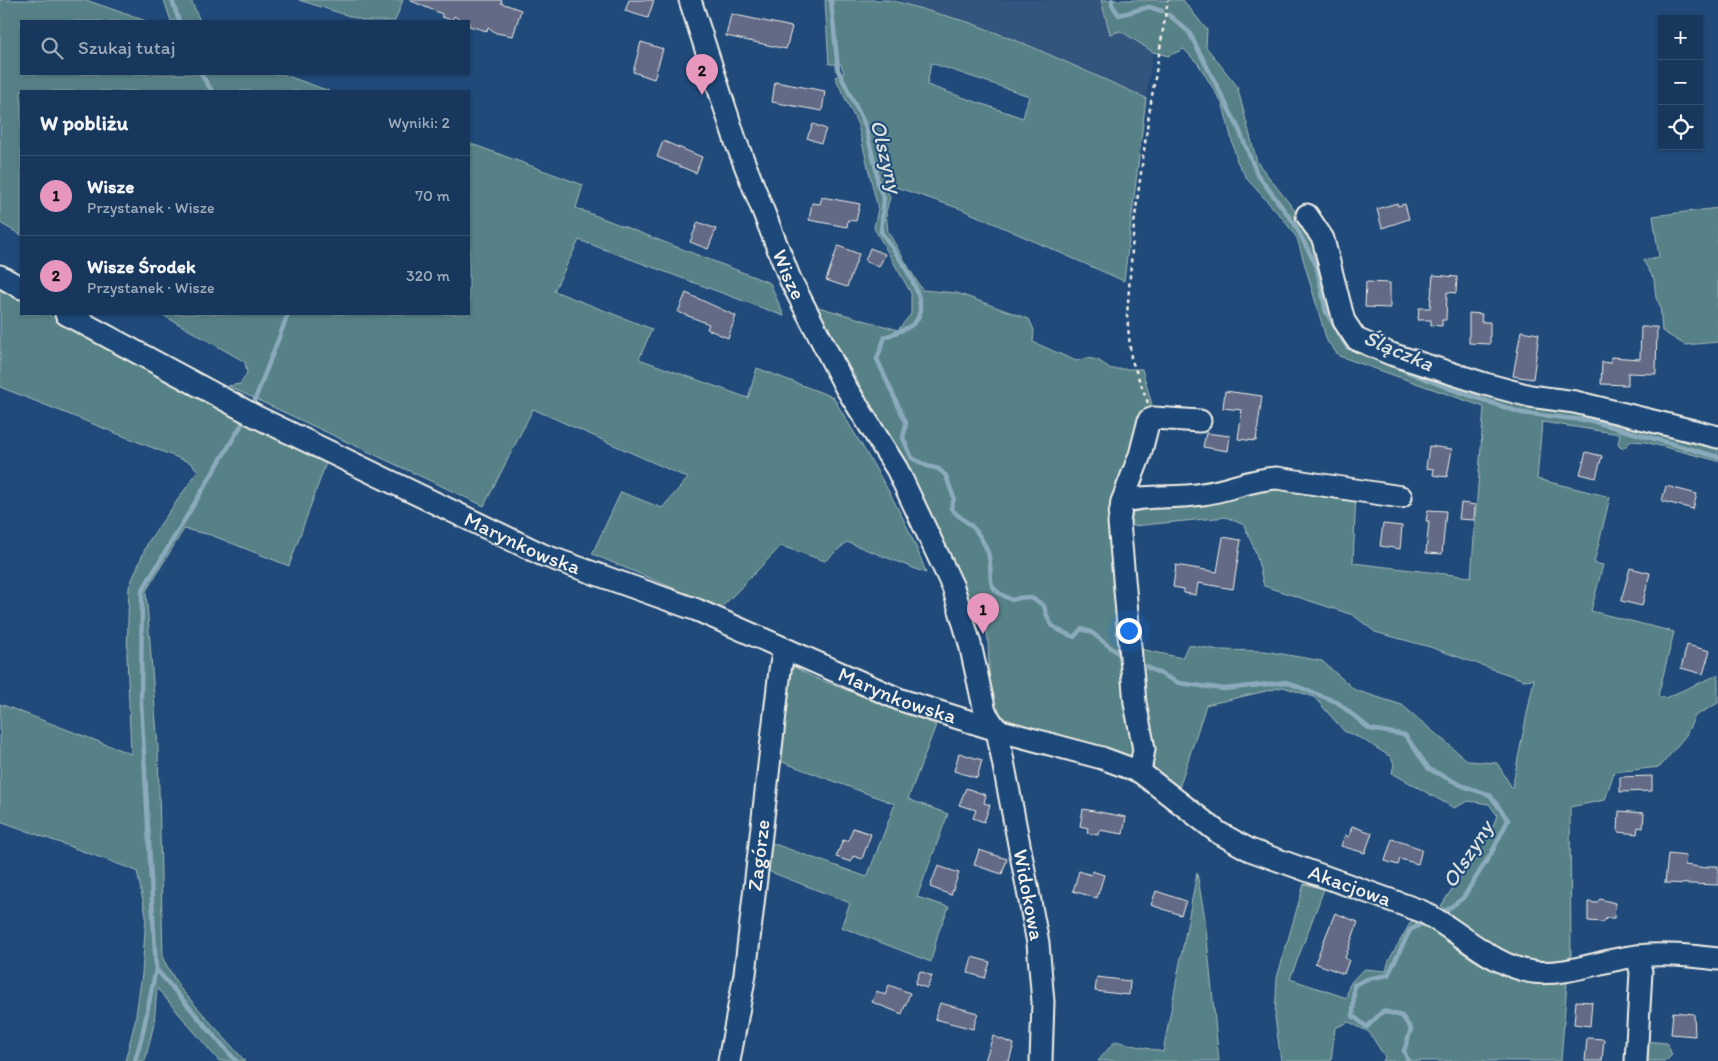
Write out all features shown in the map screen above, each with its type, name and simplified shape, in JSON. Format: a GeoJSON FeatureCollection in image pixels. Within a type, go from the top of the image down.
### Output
{"type":"FeatureCollection","features":[{"type":"Feature","properties":{"kind":"street","name":"Wisze"},"geometry":{"type":"LineString","coordinates":[[690,0],[736,142],[790,279],[845,386],[897,469],[953,587],[970,644],[984,712],[997,730]]}},
{"type":"Feature","properties":{"kind":"street"},"geometry":{"type":"LineString","coordinates":[[1307,215],[1323,239],[1344,321],[1356,339],[1390,354],[1503,389],[1530,396],[1575,402],[1718,437]]}},
{"type":"Feature","properties":{"kind":"street"},"geometry":{"type":"LineString","coordinates":[[0,276],[20,287]]}},
{"type":"Feature","properties":{"kind":"street","name":"Marynkowska"},"geometry":{"type":"LineString","coordinates":[[68,315],[257,417],[456,515],[543,555],[697,610],[901,700],[997,730]]}},
{"type":"Feature","properties":{"kind":"street"},"geometry":{"type":"LineString","coordinates":[[1140,772],[1144,749],[1135,703],[1122,569],[1119,522],[1122,502],[1140,455],[1149,420],[1154,418],[1200,421]]}},
{"type":"Feature","properties":{"kind":"street"},"geometry":{"type":"LineString","coordinates":[[1122,502],[1139,497],[1204,494],[1260,479],[1277,478],[1401,497]]}},
{"type":"Feature","properties":{"kind":"street","name":"Zagórze"},"geometry":{"type":"LineString","coordinates":[[729,1061],[745,974],[761,823],[784,649]]}},
{"type":"Feature","properties":{"kind":"street","name":"Akacjowa"},"geometry":{"type":"LineString","coordinates":[[997,730],[1102,758],[1140,772],[1219,833],[1250,850],[1421,911],[1443,922],[1480,950],[1508,965],[1533,972],[1554,972],[1637,956],[1660,955],[1718,959]]}},
{"type":"Feature","properties":{"kind":"street","name":"Widokowa"},"geometry":{"type":"LineString","coordinates":[[997,730],[1038,943],[1043,1002],[1042,1061]]}},
{"type":"Feature","properties":{"kind":"street"},"geometry":{"type":"LineString","coordinates":[[1636,1061],[1641,972],[1637,956]]}},
{"type":"Feature","properties":{"kind":"path"},"geometry":{"type":"LineString","coordinates":[[1149,420],[1148,405],[1131,358],[1127,315],[1134,224],[1149,114],[1168,0]]}},
{"type":"Feature","properties":{"kind":"shaded area"},"geometry":{"type":"Polygon","coordinates":[[[890,0],[1101,0],[1104,9],[1121,31],[1153,52],[1146,98],[1030,46],[971,23],[890,0]]]}},
{"type":"Feature","properties":{"kind":"green space"},"geometry":{"type":"Polygon","coordinates":[[[0,0],[86,0],[143,20],[20,20],[20,75],[285,75],[326,90],[20,90],[20,234],[0,223],[0,0]]]}},
{"type":"Feature","properties":{"kind":"green space"},"geometry":{"type":"Polygon","coordinates":[[[164,0],[191,0],[200,20],[171,20],[164,0]]]}},
{"type":"Feature","properties":{"kind":"green space"},"geometry":{"type":"Polygon","coordinates":[[[299,0],[403,0],[395,20],[362,20],[299,0]]]}},
{"type":"Feature","properties":{"kind":"green space"},"geometry":{"type":"Polygon","coordinates":[[[825,0],[890,0],[971,23],[1030,46],[1146,98],[1124,281],[961,209],[884,183],[890,197],[886,212],[888,232],[922,290],[957,293],[1029,319],[1034,330],[1033,342],[1076,361],[1087,358],[1098,360],[1111,369],[1142,369],[1154,412],[1127,482],[1138,748],[1133,757],[1002,718],[996,708],[990,686],[986,628],[983,629],[968,601],[932,518],[913,482],[815,306],[898,330],[911,314],[911,293],[874,228],[878,209],[858,125],[835,77],[844,73],[841,64],[829,64],[825,0]],[[931,63],[927,85],[1023,118],[1029,96],[931,63]]]}},
{"type":"Feature","properties":{"kind":"green space"},"geometry":{"type":"Polygon","coordinates":[[[1101,0],[1183,0],[1207,30],[1206,47],[1237,86],[1257,162],[1317,239],[1347,338],[1718,442],[1718,461],[1645,442],[1631,441],[1623,449],[1618,444],[1620,434],[1542,422],[1537,479],[1610,497],[1594,563],[1603,565],[1591,611],[1674,632],[1658,696],[1665,698],[1718,675],[1718,703],[1695,716],[1686,735],[1660,767],[1614,772],[1605,800],[1570,807],[1571,962],[1515,959],[1490,946],[1441,906],[1494,824],[1497,815],[1489,804],[1468,801],[1454,808],[1392,773],[1394,764],[1391,757],[1362,739],[1344,731],[1314,697],[1283,687],[1206,705],[1179,788],[1151,770],[1136,648],[1182,658],[1188,645],[1220,650],[1265,651],[1322,661],[1355,690],[1402,705],[1468,761],[1497,763],[1512,788],[1534,679],[1524,680],[1430,647],[1375,632],[1353,615],[1264,586],[1256,553],[1244,525],[1226,517],[1123,527],[1127,506],[1258,482],[1356,493],[1353,563],[1471,577],[1484,407],[1339,356],[1327,341],[1297,238],[1284,220],[1247,179],[1237,161],[1223,105],[1199,65],[1184,49],[1168,56],[1153,52],[1121,31],[1110,34],[1101,0]]]}},
{"type":"Feature","properties":{"kind":"green space"},"geometry":{"type":"Polygon","coordinates":[[[470,143],[583,185],[576,208],[770,283],[784,316],[579,240],[554,291],[652,329],[639,359],[748,398],[757,368],[833,397],[896,505],[926,573],[847,542],[825,561],[781,546],[721,608],[592,554],[621,492],[662,508],[688,478],[533,409],[484,506],[228,386],[240,384],[247,373],[245,362],[163,315],[470,315],[470,143]]]}},
{"type":"Feature","properties":{"kind":"green space"},"geometry":{"type":"Polygon","coordinates":[[[1718,208],[1718,342],[1685,345],[1662,331],[1660,305],[1656,298],[1654,279],[1643,260],[1659,257],[1653,216],[1718,208]]]}},
{"type":"Feature","properties":{"kind":"green space"},"geometry":{"type":"Polygon","coordinates":[[[0,287],[20,298],[20,315],[49,315],[109,350],[235,416],[327,460],[289,566],[211,535],[184,529],[146,591],[158,748],[163,959],[180,988],[245,1061],[219,1061],[157,988],[154,1024],[145,1061],[125,1061],[135,1022],[142,974],[146,916],[137,871],[0,821],[0,704],[131,754],[127,655],[129,587],[148,542],[198,471],[191,463],[0,387],[0,287]]]}},
{"type":"Feature","properties":{"kind":"green space"},"geometry":{"type":"Polygon","coordinates":[[[790,665],[813,677],[936,725],[908,799],[948,814],[917,897],[949,907],[938,933],[931,962],[841,927],[850,903],[763,869],[766,841],[867,877],[895,804],[777,760],[790,665]]]}},
{"type":"Feature","properties":{"kind":"green space"},"geometry":{"type":"Polygon","coordinates":[[[1197,873],[1205,919],[1219,1061],[1098,1061],[1115,1041],[1163,1052],[1197,873]]]}},
{"type":"Feature","properties":{"kind":"green space"},"geometry":{"type":"Polygon","coordinates":[[[1304,884],[1324,889],[1290,979],[1347,998],[1348,988],[1352,981],[1365,969],[1386,971],[1389,960],[1412,920],[1434,932],[1478,963],[1502,973],[1540,981],[1567,982],[1561,1061],[1383,1061],[1385,1057],[1369,1032],[1349,1022],[1335,1028],[1331,1061],[1281,1061],[1275,1017],[1277,978],[1304,884]]]}},
{"type":"Feature","properties":{"kind":"green space"},"geometry":{"type":"Polygon","coordinates":[[[1644,1041],[1667,1043],[1672,1055],[1666,1061],[1642,1061],[1644,1041]]]}},
{"type":"Feature","properties":{"kind":"building"},"geometry":{"type":"Polygon","coordinates":[[[409,0],[502,0],[501,3],[521,10],[513,36],[496,33],[488,27],[487,31],[470,26],[470,20],[460,20],[454,16],[452,20],[442,17],[442,14],[409,0]]]}},
{"type":"Feature","properties":{"kind":"building"},"geometry":{"type":"Polygon","coordinates":[[[629,0],[654,0],[648,18],[625,11],[629,0]]]}},
{"type":"Feature","properties":{"kind":"building"},"geometry":{"type":"Polygon","coordinates":[[[731,14],[792,27],[786,49],[726,36],[731,14]]]}},
{"type":"Feature","properties":{"kind":"building"},"geometry":{"type":"Polygon","coordinates":[[[641,42],[663,49],[654,79],[633,72],[641,42]]]}},
{"type":"Feature","properties":{"kind":"building"},"geometry":{"type":"Polygon","coordinates":[[[775,82],[825,91],[822,111],[772,102],[775,82]]]}},
{"type":"Feature","properties":{"kind":"building"},"geometry":{"type":"Polygon","coordinates":[[[813,124],[826,129],[821,143],[807,138],[813,124]]]}},
{"type":"Feature","properties":{"kind":"building"},"geometry":{"type":"Polygon","coordinates":[[[663,141],[702,157],[696,173],[657,157],[663,141]]]}},
{"type":"Feature","properties":{"kind":"building"},"geometry":{"type":"Polygon","coordinates":[[[822,197],[860,204],[856,221],[848,220],[847,227],[809,220],[812,203],[820,204],[822,197]]]}},
{"type":"Feature","properties":{"kind":"building"},"geometry":{"type":"Polygon","coordinates":[[[1397,203],[1398,206],[1405,204],[1409,219],[1382,228],[1377,209],[1397,203]]]}},
{"type":"Feature","properties":{"kind":"building"},"geometry":{"type":"Polygon","coordinates":[[[698,222],[716,229],[708,249],[690,242],[698,222]]]}},
{"type":"Feature","properties":{"kind":"building"},"geometry":{"type":"Polygon","coordinates":[[[838,246],[859,254],[847,287],[826,280],[838,246]]]}},
{"type":"Feature","properties":{"kind":"building"},"geometry":{"type":"Polygon","coordinates":[[[870,248],[885,254],[879,267],[865,261],[870,248]]]}},
{"type":"Feature","properties":{"kind":"building"},"geometry":{"type":"Polygon","coordinates":[[[1433,275],[1457,277],[1456,293],[1447,292],[1446,320],[1442,320],[1442,326],[1431,325],[1431,320],[1418,320],[1419,308],[1430,308],[1433,275]]]}},
{"type":"Feature","properties":{"kind":"building"},"geometry":{"type":"Polygon","coordinates":[[[1366,282],[1390,283],[1390,308],[1365,307],[1366,282]]]}},
{"type":"Feature","properties":{"kind":"building"},"geometry":{"type":"Polygon","coordinates":[[[686,293],[736,316],[728,338],[707,329],[709,324],[678,312],[686,293]]]}},
{"type":"Feature","properties":{"kind":"building"},"geometry":{"type":"Polygon","coordinates":[[[1469,313],[1482,314],[1481,322],[1490,322],[1490,344],[1469,343],[1469,313]]]}},
{"type":"Feature","properties":{"kind":"building"},"geometry":{"type":"Polygon","coordinates":[[[1641,327],[1657,327],[1656,374],[1628,373],[1628,385],[1601,384],[1602,362],[1611,363],[1611,357],[1640,359],[1641,327]]]}},
{"type":"Feature","properties":{"kind":"building"},"geometry":{"type":"Polygon","coordinates":[[[1521,331],[1539,334],[1533,379],[1513,376],[1521,331]]]}},
{"type":"Feature","properties":{"kind":"building"},"geometry":{"type":"Polygon","coordinates":[[[1225,391],[1262,396],[1256,441],[1238,439],[1242,410],[1223,408],[1225,391]]]}},
{"type":"Feature","properties":{"kind":"building"},"geometry":{"type":"Polygon","coordinates":[[[1206,433],[1230,436],[1228,451],[1203,447],[1206,433]]]}},
{"type":"Feature","properties":{"kind":"building"},"geometry":{"type":"Polygon","coordinates":[[[1429,446],[1452,449],[1447,477],[1433,475],[1434,469],[1426,468],[1429,446]]]}},
{"type":"Feature","properties":{"kind":"building"},"geometry":{"type":"Polygon","coordinates":[[[1586,452],[1602,456],[1596,478],[1580,474],[1586,452]]]}},
{"type":"Feature","properties":{"kind":"building"},"geometry":{"type":"Polygon","coordinates":[[[1666,486],[1697,494],[1693,509],[1662,501],[1666,486]]]}},
{"type":"Feature","properties":{"kind":"building"},"geometry":{"type":"Polygon","coordinates":[[[1461,503],[1475,505],[1474,520],[1459,519],[1461,503]]]}},
{"type":"Feature","properties":{"kind":"building"},"geometry":{"type":"Polygon","coordinates":[[[1428,510],[1446,511],[1442,554],[1426,553],[1429,521],[1426,521],[1428,510]]]}},
{"type":"Feature","properties":{"kind":"building"},"geometry":{"type":"Polygon","coordinates":[[[1383,524],[1402,526],[1400,549],[1380,546],[1383,524]]]}},
{"type":"Feature","properties":{"kind":"building"},"geometry":{"type":"Polygon","coordinates":[[[1223,537],[1241,540],[1233,589],[1198,583],[1196,595],[1184,593],[1184,589],[1173,587],[1176,565],[1217,572],[1223,537]]]}},
{"type":"Feature","properties":{"kind":"building"},"geometry":{"type":"Polygon","coordinates":[[[1630,568],[1650,573],[1642,606],[1621,601],[1630,568]]]}},
{"type":"Feature","properties":{"kind":"building"},"geometry":{"type":"Polygon","coordinates":[[[1687,645],[1710,651],[1703,674],[1681,668],[1687,645]]]}},
{"type":"Feature","properties":{"kind":"building"},"geometry":{"type":"Polygon","coordinates":[[[959,753],[982,760],[977,778],[954,771],[959,753]]]}},
{"type":"Feature","properties":{"kind":"building"},"geometry":{"type":"Polygon","coordinates":[[[1652,776],[1652,791],[1620,792],[1620,777],[1652,776]]]}},
{"type":"Feature","properties":{"kind":"building"},"geometry":{"type":"Polygon","coordinates":[[[966,788],[986,795],[984,803],[990,805],[984,822],[973,818],[976,810],[959,805],[966,788]]]}},
{"type":"Feature","properties":{"kind":"building"},"geometry":{"type":"Polygon","coordinates":[[[1083,809],[1126,817],[1123,834],[1099,830],[1098,835],[1087,833],[1088,828],[1080,826],[1083,809]]]}},
{"type":"Feature","properties":{"kind":"building"},"geometry":{"type":"Polygon","coordinates":[[[1619,811],[1644,813],[1643,828],[1638,827],[1637,834],[1618,832],[1619,811]]]}},
{"type":"Feature","properties":{"kind":"building"},"geometry":{"type":"Polygon","coordinates":[[[1352,826],[1372,833],[1365,853],[1341,846],[1345,835],[1349,837],[1352,826]]]}},
{"type":"Feature","properties":{"kind":"building"},"geometry":{"type":"Polygon","coordinates":[[[853,828],[871,834],[862,859],[853,856],[851,862],[836,857],[843,840],[848,841],[853,828]]]}},
{"type":"Feature","properties":{"kind":"building"},"geometry":{"type":"Polygon","coordinates":[[[1392,839],[1422,849],[1418,864],[1400,859],[1398,865],[1385,861],[1392,839]]]}},
{"type":"Feature","properties":{"kind":"building"},"geometry":{"type":"Polygon","coordinates":[[[979,850],[1007,859],[1002,874],[974,865],[979,850]]]}},
{"type":"Feature","properties":{"kind":"building"},"geometry":{"type":"Polygon","coordinates":[[[1668,854],[1686,856],[1685,865],[1707,868],[1707,866],[1718,866],[1718,885],[1665,883],[1668,854]]]}},
{"type":"Feature","properties":{"kind":"building"},"geometry":{"type":"Polygon","coordinates":[[[938,866],[959,873],[951,895],[930,887],[938,866]]]}},
{"type":"Feature","properties":{"kind":"building"},"geometry":{"type":"Polygon","coordinates":[[[1079,871],[1091,875],[1092,871],[1104,875],[1097,898],[1073,891],[1079,871]]]}},
{"type":"Feature","properties":{"kind":"building"},"geometry":{"type":"Polygon","coordinates":[[[1156,891],[1186,901],[1181,915],[1151,905],[1156,891]]]}},
{"type":"Feature","properties":{"kind":"building"},"geometry":{"type":"Polygon","coordinates":[[[1600,899],[1615,903],[1614,918],[1607,918],[1603,922],[1588,921],[1588,902],[1596,903],[1600,899]]]}},
{"type":"Feature","properties":{"kind":"building"},"geometry":{"type":"Polygon","coordinates":[[[1335,913],[1358,922],[1345,958],[1349,960],[1344,974],[1315,963],[1335,913]]]}},
{"type":"Feature","properties":{"kind":"building"},"geometry":{"type":"Polygon","coordinates":[[[972,957],[990,962],[985,978],[968,973],[972,957]]]}},
{"type":"Feature","properties":{"kind":"building"},"geometry":{"type":"Polygon","coordinates":[[[920,971],[932,976],[927,988],[915,984],[920,971]]]}},
{"type":"Feature","properties":{"kind":"building"},"geometry":{"type":"Polygon","coordinates":[[[1097,977],[1130,981],[1129,995],[1095,991],[1097,977]]]}},
{"type":"Feature","properties":{"kind":"building"},"geometry":{"type":"Polygon","coordinates":[[[889,985],[910,993],[902,1014],[872,1002],[877,991],[885,995],[889,985]]]}},
{"type":"Feature","properties":{"kind":"building"},"geometry":{"type":"Polygon","coordinates":[[[1576,1001],[1592,1002],[1590,1026],[1574,1024],[1576,1001]]]}},
{"type":"Feature","properties":{"kind":"building"},"geometry":{"type":"Polygon","coordinates":[[[940,1003],[978,1013],[973,1029],[935,1019],[940,1003]]]}},
{"type":"Feature","properties":{"kind":"building"},"geometry":{"type":"Polygon","coordinates":[[[1673,1012],[1694,1014],[1695,1036],[1671,1034],[1673,1012]]]}},
{"type":"Feature","properties":{"kind":"building"},"geometry":{"type":"Polygon","coordinates":[[[993,1036],[1014,1044],[1009,1061],[985,1061],[993,1036]]]}},
{"type":"Feature","properties":{"kind":"building"},"geometry":{"type":"Polygon","coordinates":[[[1587,1038],[1604,1039],[1602,1061],[1585,1061],[1587,1038]]]}},
{"type":"Feature","properties":{"kind":"waterway"},"geometry":{"type":"LineString","coordinates":[[172,0],[179,20]]}},
{"type":"Feature","properties":{"kind":"waterway","name":"Olszyny"},"geometry":{"type":"LineString","coordinates":[[831,0],[838,70],[865,125],[876,169],[878,186],[884,198],[881,232],[903,263],[917,291],[920,304],[919,315],[913,324],[885,337],[877,359],[906,423],[903,438],[912,458],[927,466],[939,469],[946,476],[954,498],[951,508],[979,534],[989,557],[991,583],[996,591],[1012,600],[1025,597],[1036,601],[1044,606],[1050,623],[1057,629],[1074,637],[1081,629],[1091,632],[1123,657]]}},
{"type":"Feature","properties":{"kind":"waterway","name":"Ślączka"},"geometry":{"type":"LineString","coordinates":[[1112,0],[1112,5],[1119,15],[1149,7],[1162,11]]}},
{"type":"Feature","properties":{"kind":"waterway","name":"Ślączka"},"geometry":{"type":"LineString","coordinates":[[1169,15],[1189,32],[1238,127],[1257,174],[1294,223],[1317,267],[1326,312],[1347,347],[1356,350]]}},
{"type":"Feature","properties":{"kind":"waterway"},"geometry":{"type":"LineString","coordinates":[[202,75],[211,90]]}},
{"type":"Feature","properties":{"kind":"waterway"},"geometry":{"type":"LineString","coordinates":[[252,407],[288,315]]}},
{"type":"Feature","properties":{"kind":"waterway","name":"Ślączka"},"geometry":{"type":"LineString","coordinates":[[1391,365],[1448,388],[1522,413],[1592,421],[1718,457]]}},
{"type":"Feature","properties":{"kind":"waterway"},"geometry":{"type":"LineString","coordinates":[[236,1061],[156,969],[141,701],[142,591],[245,419]]}},
{"type":"Feature","properties":{"kind":"waterway","name":"Olszyny"},"geometry":{"type":"LineString","coordinates":[[1139,663],[1179,683],[1224,689],[1286,682],[1337,702],[1370,729],[1405,735],[1429,769],[1463,786],[1490,795],[1508,820],[1492,852],[1463,898],[1441,914]]}},
{"type":"Feature","properties":{"kind":"waterway","name":"Olszyny"},"geometry":{"type":"LineString","coordinates":[[1408,1061],[1404,1051],[1411,1029],[1402,1016],[1383,1011],[1367,1027],[1353,1016],[1354,985],[1367,979],[1388,975],[1410,930],[1427,921]]}},
{"type":"Feature","properties":{"kind":"waterway"},"geometry":{"type":"LineString","coordinates":[[135,1061],[156,969]]}},
{"type":"Feature","properties":{"kind":"place","name":"Wisze Środek"},"geometry":{"type":"Point","coordinates":[702,95]}},
{"type":"Feature","properties":{"kind":"place","name":"Wisze"},"geometry":{"type":"Point","coordinates":[983,634]}}]}
